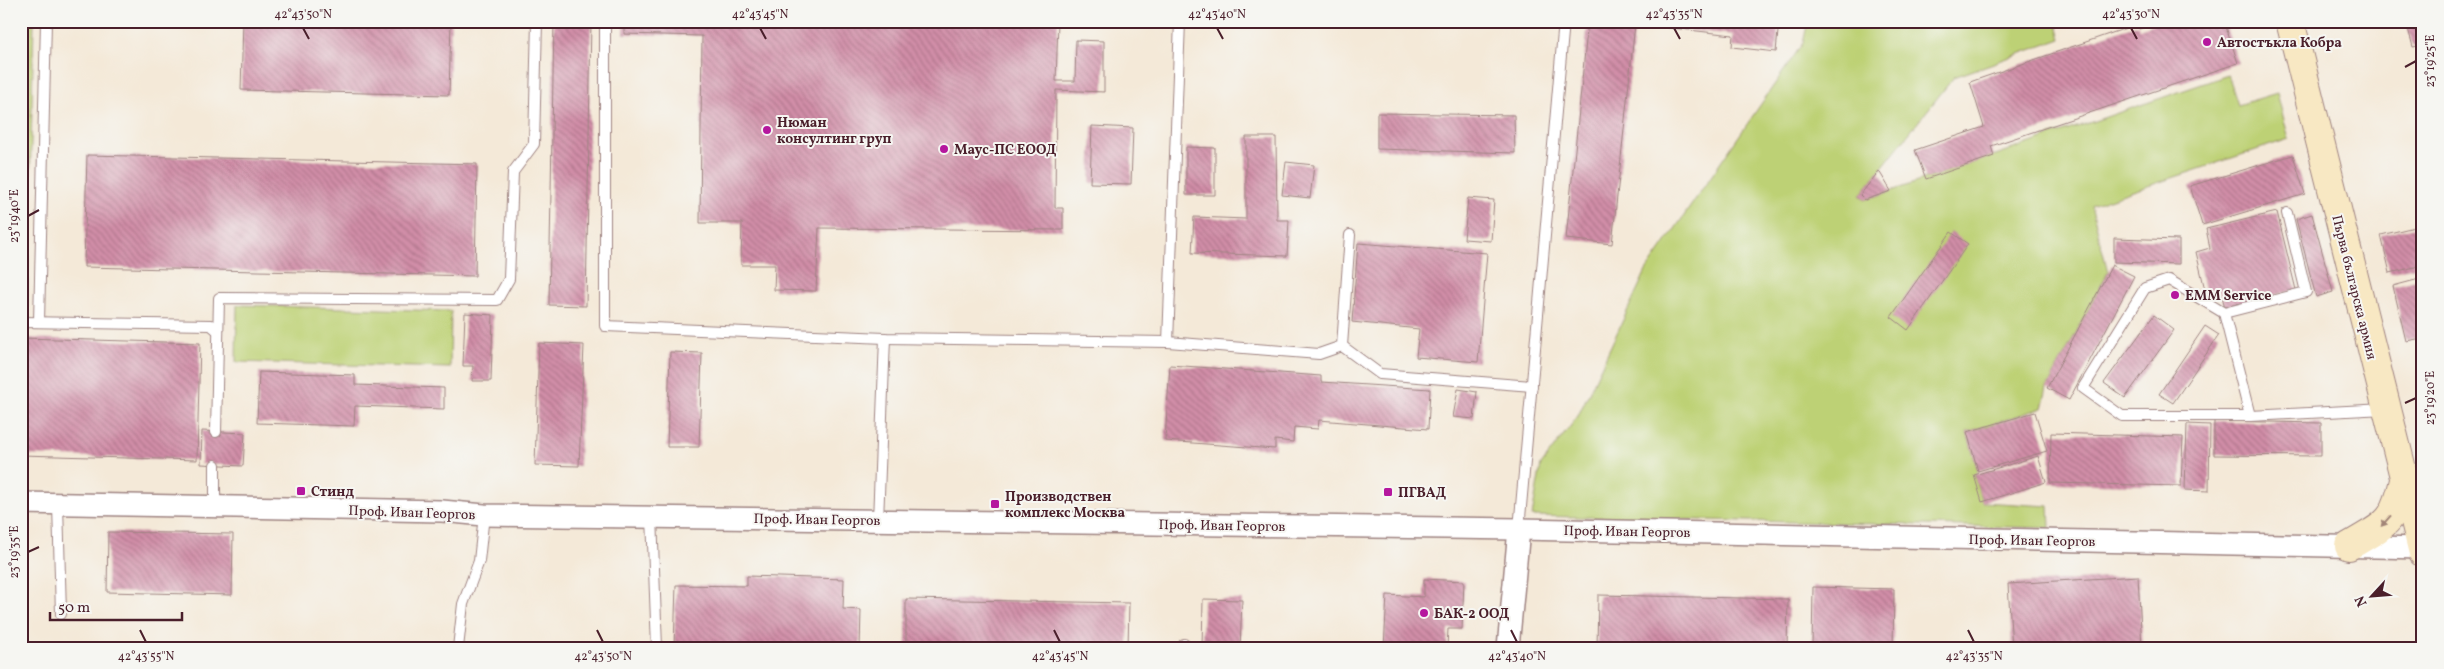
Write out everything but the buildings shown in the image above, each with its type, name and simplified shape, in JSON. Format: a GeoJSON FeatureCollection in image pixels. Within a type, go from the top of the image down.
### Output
{"type":"FeatureCollection","features":[{"type":"Feature","properties":{"kind":"street","name":"Първа българска армия"},"geometry":{"type":"LineString","coordinates":[[2290,21],[2422,549]]}},
{"type":"Feature","properties":{"kind":"street"},"geometry":{"type":"LineString","coordinates":[[2349,546],[2385,525],[2398,506],[2404,480]]}},
{"type":"Feature","properties":{"kind":"street","name":"Проф. Иван Георгов"},"geometry":{"type":"LineString","coordinates":[[21,503],[878,521],[1519,529],[2422,549]]}},
{"type":"Feature","properties":{"kind":"street"},"geometry":{"type":"LineString","coordinates":[[1508,648],[1519,529]]}},
{"type":"Feature","properties":{"kind":"lane"},"geometry":{"type":"LineString","coordinates":[[40,322],[46,21]]}},
{"type":"Feature","properties":{"kind":"lane"},"geometry":{"type":"LineString","coordinates":[[216,432],[219,298],[497,300],[508,279],[513,172],[534,144],[537,21]]}},
{"type":"Feature","properties":{"kind":"lane"},"geometry":{"type":"LineString","coordinates":[[605,21],[605,326],[885,338],[1168,342],[1319,354],[1342,346]]}},
{"type":"Feature","properties":{"kind":"lane"},"geometry":{"type":"LineString","coordinates":[[1168,342],[1180,21]]}},
{"type":"Feature","properties":{"kind":"lane"},"geometry":{"type":"LineString","coordinates":[[1519,529],[1564,21]]}},
{"type":"Feature","properties":{"kind":"lane"},"geometry":{"type":"LineString","coordinates":[[2224,313],[2306,292],[2287,213]]}},
{"type":"Feature","properties":{"kind":"lane"},"geometry":{"type":"LineString","coordinates":[[1342,346],[1350,235]]}},
{"type":"Feature","properties":{"kind":"lane"},"geometry":{"type":"LineString","coordinates":[[2250,416],[2224,313],[2169,280],[2145,288],[2083,388],[2122,416],[2250,416],[2386,409]]}},
{"type":"Feature","properties":{"kind":"lane"},"geometry":{"type":"LineString","coordinates":[[21,322],[211,325],[218,331]]}},
{"type":"Feature","properties":{"kind":"lane"},"geometry":{"type":"LineString","coordinates":[[878,521],[885,338]]}},
{"type":"Feature","properties":{"kind":"lane"},"geometry":{"type":"LineString","coordinates":[[1342,346],[1380,374],[1532,386]]}},
{"type":"Feature","properties":{"kind":"lane"},"geometry":{"type":"LineString","coordinates":[[215,464],[215,507]]}},
{"type":"Feature","properties":{"kind":"lane"},"geometry":{"type":"LineString","coordinates":[[58,504],[61,614]]}},
{"type":"Feature","properties":{"kind":"lane"},"geometry":{"type":"LineString","coordinates":[[458,648],[462,604],[479,561],[484,514]]}},
{"type":"Feature","properties":{"kind":"lane"},"geometry":{"type":"LineString","coordinates":[[652,516],[657,648]]}},
{"type":"Feature","properties":{"kind":"green space"},"geometry":{"type":"Polygon","coordinates":[[[21,21],[34,21],[27,312],[21,312],[21,21]]]}},
{"type":"Feature","properties":{"kind":"green space"},"geometry":{"type":"Polygon","coordinates":[[[1808,21],[2056,21],[2061,39],[1954,77],[1860,195],[1865,200],[2228,75],[2238,105],[2277,93],[2289,139],[2091,205],[2108,272],[2047,388],[2042,408],[1967,432],[1978,471],[1974,475],[1982,502],[2049,506],[2050,528],[1532,516],[1541,465],[1578,416],[1646,271],[1803,43],[1808,21]]]}},
{"type":"Feature","properties":{"kind":"green space"},"geometry":{"type":"Polygon","coordinates":[[[237,305],[451,311],[450,368],[236,362],[237,305]]]}},
{"type":"Feature","properties":{"kind":"place","name":"Автостъкла Кобра"},"geometry":{"type":"Point","coordinates":[2207,42]}},
{"type":"Feature","properties":{"kind":"place","name":"Нюман консултинг груп"},"geometry":{"type":"Point","coordinates":[767,130]}},
{"type":"Feature","properties":{"kind":"place","name":"Маус-ПС ЕООД"},"geometry":{"type":"Point","coordinates":[944,149]}},
{"type":"Feature","properties":{"kind":"place","name":"EMM Service"},"geometry":{"type":"Point","coordinates":[2175,295]}},
{"type":"Feature","properties":{"kind":"place","name":"Стинд"},"geometry":{"type":"Point","coordinates":[301,491]}},
{"type":"Feature","properties":{"kind":"place","name":"ПГВАД"},"geometry":{"type":"Point","coordinates":[1388,492]}},
{"type":"Feature","properties":{"kind":"place","name":"Производствен комплекс Москва"},"geometry":{"type":"Point","coordinates":[995,504]}},
{"type":"Feature","properties":{"kind":"place","name":"БАК-2 ООД"},"geometry":{"type":"Point","coordinates":[1424,613]}}]}
